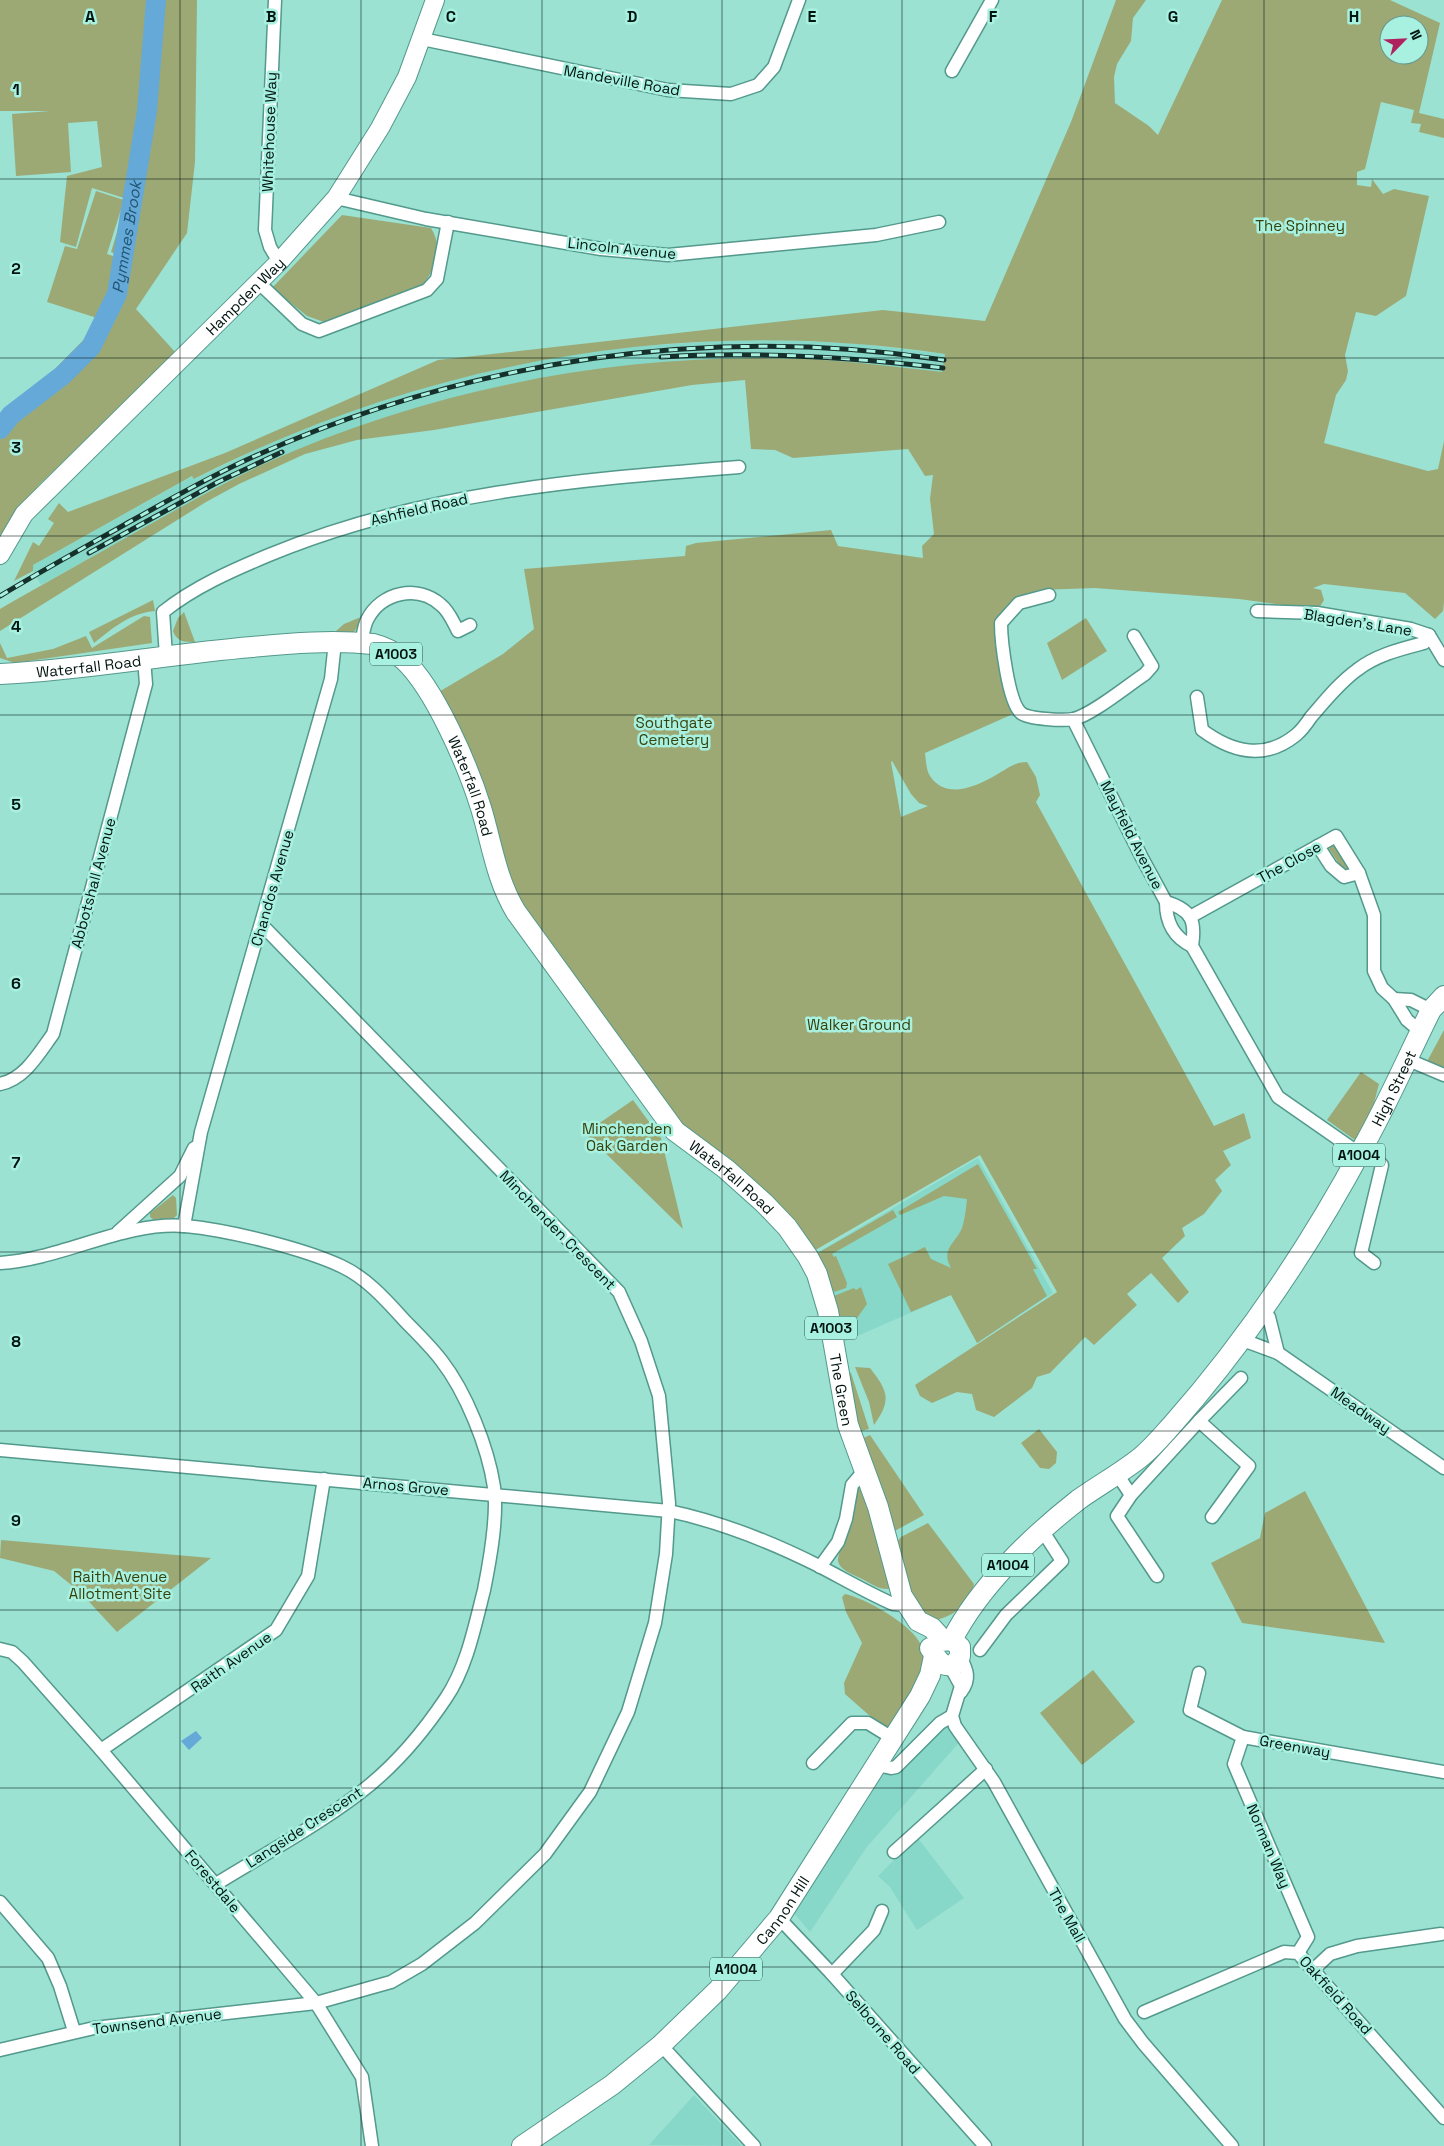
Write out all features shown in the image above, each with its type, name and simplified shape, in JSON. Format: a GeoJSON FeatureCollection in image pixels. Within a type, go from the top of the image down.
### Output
{"type":"FeatureCollection","features":[{"type":"Feature","properties":{"kind":"main road","name":"Waterfall Road"},"geometry":{"type":"LineString","coordinates":[[0,674],[296,643],[335,642],[382,646],[404,660],[435,704],[458,750],[479,800],[498,874],[508,898],[675,1131],[733,1174],[787,1227]]}},
{"type":"Feature","properties":{"kind":"main road","name":"High Street"},"geometry":{"type":"LineString","coordinates":[[1263,1309],[1310,1237],[1362,1150],[1406,1059],[1437,1003]]}},
{"type":"Feature","properties":{"kind":"main road","name":"The Green"},"geometry":{"type":"LineString","coordinates":[[787,1227],[808,1257],[824,1294],[845,1413],[878,1507],[895,1577],[906,1604],[918,1621],[932,1628],[945,1652]]}},
{"type":"Feature","properties":{"kind":"main road","name":"A1004"},"geometry":{"type":"LineString","coordinates":[[945,1652],[986,1592],[1015,1557],[1042,1530],[1080,1499],[1142,1456],[1201,1390],[1263,1309]]}},
{"type":"Feature","properties":{"kind":"main road","name":"Cannon Hill"},"geometry":{"type":"LineString","coordinates":[[522,2146],[612,2085],[661,2045],[718,1990],[780,1918],[894,1739],[907,1733],[945,1652]]}},
{"type":"Feature","properties":{"kind":"street","name":"Whitehouse Way"},"geometry":{"type":"LineString","coordinates":[[275,0],[265,230],[270,247],[279,262]]}},
{"type":"Feature","properties":{"kind":"street","name":"Hampden Way"},"geometry":{"type":"LineString","coordinates":[[0,555],[24,514],[279,262],[336,198],[380,128],[407,77],[435,0]]}},
{"type":"Feature","properties":{"kind":"street","name":"Mandeville Road"},"geometry":{"type":"LineString","coordinates":[[422,39],[668,90],[730,94],[758,85],[774,67],[799,0]]}},
{"type":"Feature","properties":{"kind":"street"},"geometry":{"type":"LineString","coordinates":[[952,71],[992,0]]}},
{"type":"Feature","properties":{"kind":"street","name":"Lincoln Avenue"},"geometry":{"type":"LineString","coordinates":[[336,198],[448,222],[601,249],[668,255],[876,235],[939,222]]}},
{"type":"Feature","properties":{"kind":"street"},"geometry":{"type":"LineString","coordinates":[[258,282],[302,324],[319,331],[427,290],[437,279],[448,222]]}},
{"type":"Feature","properties":{"kind":"street","name":"Ashfield Road"},"geometry":{"type":"LineString","coordinates":[[166,656],[163,612],[177,600],[234,570],[319,535],[386,516],[489,493],[586,479],[738,467]]}},
{"type":"Feature","properties":{"kind":"street"},"geometry":{"type":"LineString","coordinates":[[361,643],[367,619],[379,606],[404,592],[417,592],[441,605],[458,631],[470,625]]}},
{"type":"Feature","properties":{"kind":"street"},"geometry":{"type":"LineString","coordinates":[[1049,594],[1019,603],[1002,623],[1001,645],[1014,702],[1020,712],[1031,717],[1073,719],[1094,708],[1145,674],[1152,666],[1134,636]]}},
{"type":"Feature","properties":{"kind":"street","name":"Blagden's Lane"},"geometry":{"type":"LineString","coordinates":[[1257,611],[1317,614],[1411,629],[1429,635],[1444,660]]}},
{"type":"Feature","properties":{"kind":"street"},"geometry":{"type":"LineString","coordinates":[[1197,697],[1202,730],[1215,740],[1243,752],[1273,748],[1297,734],[1330,695],[1357,669],[1392,651],[1424,642],[1429,635]]}},
{"type":"Feature","properties":{"kind":"street","name":"Chandos Avenue"},"geometry":{"type":"LineString","coordinates":[[184,1226],[201,1132],[331,680],[335,642]]}},
{"type":"Feature","properties":{"kind":"street","name":"Abbotshall Avenue"},"geometry":{"type":"LineString","coordinates":[[0,1084],[10,1082],[32,1064],[52,1034],[146,684],[144,660]]}},
{"type":"Feature","properties":{"kind":"street","name":"Mayfield Avenue"},"geometry":{"type":"LineString","coordinates":[[1073,719],[1140,856],[1166,902],[1182,907],[1190,917]]}},
{"type":"Feature","properties":{"kind":"street","name":"The Close"},"geometry":{"type":"LineString","coordinates":[[1190,917],[1336,836],[1359,873],[1374,915],[1374,971],[1382,988],[1394,999],[1407,1020],[1420,1032]]}},
{"type":"Feature","properties":{"kind":"street"},"geometry":{"type":"LineString","coordinates":[[1318,846],[1331,866],[1344,878],[1359,873]]}},
{"type":"Feature","properties":{"kind":"street"},"geometry":{"type":"LineString","coordinates":[[1166,902],[1166,916],[1173,931],[1183,942],[1192,946]]}},
{"type":"Feature","properties":{"kind":"street"},"geometry":{"type":"LineString","coordinates":[[1190,917],[1194,928],[1192,946],[1278,1097],[1362,1150],[1382,1165],[1361,1253],[1374,1263]]}},
{"type":"Feature","properties":{"kind":"street","name":"Minchenden Crescent"},"geometry":{"type":"LineString","coordinates":[[262,925],[619,1292],[641,1341],[659,1396],[669,1511],[655,1623],[642,1669],[612,1750],[590,1792],[565,1829],[545,1854],[497,1903],[422,1964],[390,1982],[316,2003]]}},
{"type":"Feature","properties":{"kind":"street"},"geometry":{"type":"LineString","coordinates":[[1394,999],[1437,1003]]}},
{"type":"Feature","properties":{"kind":"street"},"geometry":{"type":"LineString","coordinates":[[1406,1059],[1444,1075]]}},
{"type":"Feature","properties":{"kind":"street","name":"Chandos Avenue"},"geometry":{"type":"LineString","coordinates":[[116,1234],[180,1176],[201,1132]]}},
{"type":"Feature","properties":{"kind":"street","name":"Langside Crescent"},"geometry":{"type":"LineString","coordinates":[[0,1263],[47,1256],[116,1234],[151,1228],[184,1226],[276,1245],[343,1267],[366,1282],[386,1300],[442,1361],[464,1398],[481,1439],[495,1494],[492,1545],[476,1622],[449,1694],[432,1719],[392,1764],[357,1795],[216,1884]]}},
{"type":"Feature","properties":{"kind":"street"},"geometry":{"type":"LineString","coordinates":[[1263,1309],[1269,1316],[1278,1352]]}},
{"type":"Feature","properties":{"kind":"street","name":"Meadway"},"geometry":{"type":"LineString","coordinates":[[1240,1340],[1278,1352],[1444,1468]]}},
{"type":"Feature","properties":{"kind":"street"},"geometry":{"type":"LineString","coordinates":[[1157,1576],[1117,1516],[1131,1495],[1241,1378]]}},
{"type":"Feature","properties":{"kind":"street"},"geometry":{"type":"LineString","coordinates":[[1201,1390],[1216,1404]]}},
{"type":"Feature","properties":{"kind":"street"},"geometry":{"type":"LineString","coordinates":[[1199,1422],[1249,1466],[1212,1517]]}},
{"type":"Feature","properties":{"kind":"street","name":"Arnos Grove"},"geometry":{"type":"LineString","coordinates":[[0,1450],[669,1511],[704,1519],[737,1530],[820,1567]]}},
{"type":"Feature","properties":{"kind":"street"},"geometry":{"type":"LineString","coordinates":[[864,1471],[852,1484],[846,1519],[838,1542],[820,1567],[893,1604],[906,1604]]}},
{"type":"Feature","properties":{"kind":"street"},"geometry":{"type":"LineString","coordinates":[[1117,1474],[1131,1495]]}},
{"type":"Feature","properties":{"kind":"street","name":"Raith Avenue"},"geometry":{"type":"LineString","coordinates":[[101,1750],[276,1630],[308,1576],[324,1479]]}},
{"type":"Feature","properties":{"kind":"street"},"geometry":{"type":"LineString","coordinates":[[980,1650],[1006,1615],[1062,1561],[1042,1530]]}},
{"type":"Feature","properties":{"kind":"street","name":"Forestdale"},"geometry":{"type":"LineString","coordinates":[[0,1649],[12,1652],[23,1662],[101,1750],[316,2003],[362,2077],[372,2146]]}},
{"type":"Feature","properties":{"kind":"street"},"geometry":{"type":"LineString","coordinates":[[877,1765],[896,1767],[940,1723],[952,1716],[961,1683],[945,1652]]}},
{"type":"Feature","properties":{"kind":"street","name":"Greenway"},"geometry":{"type":"LineString","coordinates":[[1199,1673],[1190,1710],[1243,1737],[1444,1772]]}},
{"type":"Feature","properties":{"kind":"street","name":"The Mall"},"geometry":{"type":"LineString","coordinates":[[952,1716],[955,1726],[986,1770],[1125,2020],[1143,2044],[1232,2146]]}},
{"type":"Feature","properties":{"kind":"street"},"geometry":{"type":"LineString","coordinates":[[813,1763],[852,1723],[868,1723],[894,1739]]}},
{"type":"Feature","properties":{"kind":"street","name":"Norman Way"},"geometry":{"type":"LineString","coordinates":[[1243,1737],[1234,1764],[1308,1936],[1298,1953]]}},
{"type":"Feature","properties":{"kind":"street"},"geometry":{"type":"LineString","coordinates":[[894,1852],[986,1770]]}},
{"type":"Feature","properties":{"kind":"street"},"geometry":{"type":"LineString","coordinates":[[0,1902],[48,1958],[60,1986],[74,2031]]}},
{"type":"Feature","properties":{"kind":"street"},"geometry":{"type":"LineString","coordinates":[[832,1974],[874,1930],[882,1912]]}},
{"type":"Feature","properties":{"kind":"street","name":"Selborne Road"},"geometry":{"type":"LineString","coordinates":[[780,1918],[985,2146]]}},
{"type":"Feature","properties":{"kind":"street"},"geometry":{"type":"LineString","coordinates":[[1314,1970],[1330,1954],[1357,1946],[1442,1934]]}},
{"type":"Feature","properties":{"kind":"street","name":"Oakfield Road"},"geometry":{"type":"LineString","coordinates":[[1144,2012],[1284,1952],[1298,1953],[1444,2118]]}},
{"type":"Feature","properties":{"kind":"street","name":"Townsend Avenue"},"geometry":{"type":"LineString","coordinates":[[0,2050],[74,2031],[316,2003]]}},
{"type":"Feature","properties":{"kind":"street"},"geometry":{"type":"LineString","coordinates":[[661,2045],[754,2146]]}},
{"type":"Feature","properties":{"kind":"shaded area"},"geometry":{"type":"Polygon","coordinates":[[[747,339],[851,343],[945,354],[942,373],[808,359],[728,359],[610,368],[505,385],[378,420],[267,463],[197,499],[41,585],[33,571],[33,565],[193,476],[195,479],[275,440],[377,401],[427,386],[525,362],[614,348],[747,339]]]}},
{"type":"Feature","properties":{"kind":"shaded area"},"geometry":{"type":"Polygon","coordinates":[[[978,1158],[1053,1293],[977,1343],[951,1295],[846,1341],[838,1340],[815,1254],[978,1158]]]}},
{"type":"Feature","properties":{"kind":"shaded area"},"geometry":{"type":"Polygon","coordinates":[[[952,1716],[963,1738],[866,1848],[810,1932],[787,1905],[877,1765],[891,1768],[952,1716]]]}},
{"type":"Feature","properties":{"kind":"shaded area"},"geometry":{"type":"Polygon","coordinates":[[[917,1837],[964,1898],[917,1930],[890,1887],[878,1876],[917,1837]]]}},
{"type":"Feature","properties":{"kind":"shaded area"},"geometry":{"type":"Polygon","coordinates":[[[694,2095],[739,2143],[742,2146],[649,2145],[694,2095]]]}},
{"type":"Feature","properties":{"kind":"green space"},"geometry":{"type":"Polygon","coordinates":[[[0,0],[197,0],[195,162],[187,233],[136,309],[176,353],[39,485],[0,538],[0,425],[101,322],[123,258],[111,252],[127,199],[92,188],[76,247],[60,242],[67,176],[102,167],[97,121],[68,123],[71,172],[16,176],[12,114],[50,111],[0,111],[0,0]]]}},
{"type":"Feature","properties":{"kind":"green space"},"geometry":{"type":"Polygon","coordinates":[[[1116,0],[1146,0],[1133,18],[1131,41],[1117,64],[1114,77],[1115,103],[1149,126],[1158,135],[1222,0],[1390,0],[1423,15],[1379,15],[1379,65],[1429,65],[1429,18],[1440,23],[1419,113],[1444,119],[1444,138],[1419,132],[1421,124],[1411,123],[1414,110],[1381,102],[1365,169],[1357,172],[1357,185],[1371,187],[1372,179],[1383,194],[1394,189],[1429,196],[1406,296],[1376,316],[1356,312],[1345,355],[1348,371],[1346,380],[1336,395],[1324,443],[1428,471],[1438,469],[1444,441],[1443,611],[1435,619],[1405,593],[1324,584],[1313,588],[1321,590],[1324,600],[1318,610],[1239,599],[1095,588],[1038,590],[1016,602],[997,647],[1013,714],[925,753],[930,776],[944,788],[952,789],[961,789],[979,784],[1014,765],[1027,762],[1036,777],[1040,795],[1036,802],[1214,1126],[1244,1113],[1251,1138],[1223,1151],[1231,1165],[1215,1180],[1222,1191],[1204,1214],[1182,1228],[1185,1236],[1162,1258],[1189,1292],[1178,1303],[1151,1273],[1127,1294],[1137,1305],[1094,1345],[1085,1337],[1050,1373],[1037,1377],[1032,1388],[994,1417],[976,1410],[972,1394],[957,1392],[932,1403],[920,1396],[915,1385],[1057,1292],[980,1155],[805,1256],[697,1149],[564,968],[544,934],[517,905],[437,693],[503,654],[534,629],[524,569],[685,556],[686,546],[696,543],[831,530],[838,546],[923,558],[922,546],[934,534],[930,499],[933,475],[925,476],[908,449],[793,458],[775,450],[751,449],[745,380],[692,385],[434,430],[357,440],[305,454],[239,484],[206,502],[0,631],[0,609],[201,496],[266,463],[330,436],[396,414],[463,395],[530,380],[599,369],[668,362],[738,358],[807,359],[942,372],[945,354],[848,343],[751,340],[655,345],[560,357],[466,377],[373,404],[283,438],[194,479],[192,476],[33,565],[33,571],[14,581],[33,542],[39,546],[54,523],[48,519],[59,503],[68,512],[225,453],[438,360],[883,310],[985,321],[1071,122],[1116,0]],[[892,761],[901,817],[928,806],[919,803],[911,794],[892,761]]]}},
{"type":"Feature","properties":{"kind":"green space"},"geometry":{"type":"Polygon","coordinates":[[[96,191],[124,200],[107,254],[119,258],[100,319],[47,302],[65,246],[77,249],[96,191]]]}},
{"type":"Feature","properties":{"kind":"green space"},"geometry":{"type":"Polygon","coordinates":[[[342,215],[431,228],[437,244],[436,259],[430,274],[421,287],[324,322],[307,316],[272,288],[342,215]]]}},
{"type":"Feature","properties":{"kind":"green space"},"geometry":{"type":"Polygon","coordinates":[[[153,600],[155,611],[130,618],[94,643],[89,632],[153,600]]]}},
{"type":"Feature","properties":{"kind":"green space"},"geometry":{"type":"Polygon","coordinates":[[[184,612],[195,642],[181,641],[173,631],[178,618],[184,612]]]}},
{"type":"Feature","properties":{"kind":"green space"},"geometry":{"type":"Polygon","coordinates":[[[144,616],[150,617],[152,643],[15,663],[0,658],[0,643],[7,658],[53,649],[86,636],[92,648],[144,616]]]}},
{"type":"Feature","properties":{"kind":"green space"},"geometry":{"type":"Polygon","coordinates":[[[361,617],[353,632],[336,635],[336,631],[344,624],[361,617]]]}},
{"type":"Feature","properties":{"kind":"green space"},"geometry":{"type":"Polygon","coordinates":[[[1086,618],[1107,651],[1062,680],[1047,643],[1086,618]]]}},
{"type":"Feature","properties":{"kind":"green space"},"geometry":{"type":"Polygon","coordinates":[[[1333,842],[1350,866],[1347,869],[1342,868],[1329,849],[1333,842]]]}},
{"type":"Feature","properties":{"kind":"green space"},"geometry":{"type":"Polygon","coordinates":[[[1444,1030],[1444,1075],[1424,1067],[1444,1030]]]}},
{"type":"Feature","properties":{"kind":"green space"},"geometry":{"type":"Polygon","coordinates":[[[1361,1072],[1379,1084],[1368,1126],[1359,1143],[1327,1120],[1361,1072]]]}},
{"type":"Feature","properties":{"kind":"green space","name":"Minchenden Oak Garden"},"geometry":{"type":"Polygon","coordinates":[[[633,1100],[661,1138],[683,1229],[585,1133],[633,1100]]]}},
{"type":"Feature","properties":{"kind":"green space"},"geometry":{"type":"Polygon","coordinates":[[[978,1164],[1037,1269],[1033,1269],[1047,1296],[977,1343],[951,1295],[911,1312],[888,1264],[925,1247],[931,1259],[951,1268],[947,1256],[948,1251],[962,1228],[967,1199],[944,1196],[900,1215],[898,1212],[978,1164]]]}},
{"type":"Feature","properties":{"kind":"green space"},"geometry":{"type":"Polygon","coordinates":[[[173,1195],[176,1198],[177,1215],[174,1218],[154,1220],[150,1217],[150,1213],[173,1195]]]}},
{"type":"Feature","properties":{"kind":"green space"},"geometry":{"type":"Polygon","coordinates":[[[893,1210],[897,1217],[832,1254],[834,1257],[836,1256],[847,1283],[846,1288],[834,1292],[816,1254],[893,1210]]]}},
{"type":"Feature","properties":{"kind":"green space"},"geometry":{"type":"Polygon","coordinates":[[[861,1287],[867,1304],[852,1325],[840,1328],[834,1296],[861,1287]]]}},
{"type":"Feature","properties":{"kind":"green space"},"geometry":{"type":"Polygon","coordinates":[[[855,1367],[870,1368],[881,1383],[886,1396],[884,1409],[874,1425],[869,1402],[855,1367]]]}},
{"type":"Feature","properties":{"kind":"green space"},"geometry":{"type":"Polygon","coordinates":[[[843,1370],[851,1373],[869,1429],[857,1432],[843,1370]]]}},
{"type":"Feature","properties":{"kind":"green space"},"geometry":{"type":"Polygon","coordinates":[[[1039,1429],[1057,1452],[1056,1463],[1049,1469],[1040,1468],[1021,1443],[1039,1429]]]}},
{"type":"Feature","properties":{"kind":"green space"},"geometry":{"type":"Polygon","coordinates":[[[870,1435],[924,1515],[891,1533],[859,1440],[870,1435]]]}},
{"type":"Feature","properties":{"kind":"green space"},"geometry":{"type":"Polygon","coordinates":[[[863,1485],[890,1589],[879,1588],[848,1572],[838,1561],[858,1486],[863,1485]]]}},
{"type":"Feature","properties":{"kind":"green space"},"geometry":{"type":"Polygon","coordinates":[[[1305,1491],[1385,1643],[1242,1623],[1211,1563],[1260,1538],[1265,1513],[1305,1491]]]}},
{"type":"Feature","properties":{"kind":"green space"},"geometry":{"type":"Polygon","coordinates":[[[928,1523],[974,1584],[968,1598],[960,1608],[948,1616],[934,1621],[917,1605],[907,1588],[894,1546],[901,1537],[928,1523]]]}},
{"type":"Feature","properties":{"kind":"green space","name":"Raith Avenue Allotment Site"},"geometry":{"type":"Polygon","coordinates":[[[1,1540],[211,1558],[117,1632],[80,1592],[54,1571],[0,1558],[1,1540]]]}},
{"type":"Feature","properties":{"kind":"green space"},"geometry":{"type":"Polygon","coordinates":[[[845,1594],[876,1607],[899,1621],[909,1629],[921,1645],[925,1675],[888,1728],[879,1724],[845,1694],[844,1683],[862,1643],[846,1612],[842,1597],[845,1594]]]}},
{"type":"Feature","properties":{"kind":"green space"},"geometry":{"type":"Polygon","coordinates":[[[1093,1670],[1135,1722],[1082,1765],[1040,1713],[1093,1670]]]}},
{"type":"Feature","properties":{"kind":"water"},"geometry":{"type":"Polygon","coordinates":[[[196,1731],[202,1738],[189,1750],[181,1741],[196,1731]]]}},
{"type":"Feature","properties":{"kind":"waterway","name":"Pymmes Brook"},"geometry":{"type":"LineString","coordinates":[[0,429],[11,415],[63,375],[91,347],[117,294],[147,111],[156,0]]}},
{"type":"Feature","properties":{"kind":"railway"},"geometry":{"type":"LineString","coordinates":[[0,596],[223,471],[337,423],[421,395],[506,374],[592,358],[680,349],[768,346],[856,350],[944,360]]}},
{"type":"Feature","properties":{"kind":"railway"},"geometry":{"type":"LineString","coordinates":[[661,357],[697,355],[802,356],[943,368]]}},
{"type":"Feature","properties":{"kind":"railway"},"geometry":{"type":"LineString","coordinates":[[89,553],[218,482],[282,452]]}},
{"type":"Feature","properties":{"kind":"park label","name":"The Spinney"},"geometry":{"type":"Point","coordinates":[1300,225]}},
{"type":"Feature","properties":{"kind":"park label","name":"Southgate Cemetery"},"geometry":{"type":"Point","coordinates":[674,730]}},
{"type":"Feature","properties":{"kind":"park label","name":"Walker Ground"},"geometry":{"type":"Point","coordinates":[859,1024]}}]}
